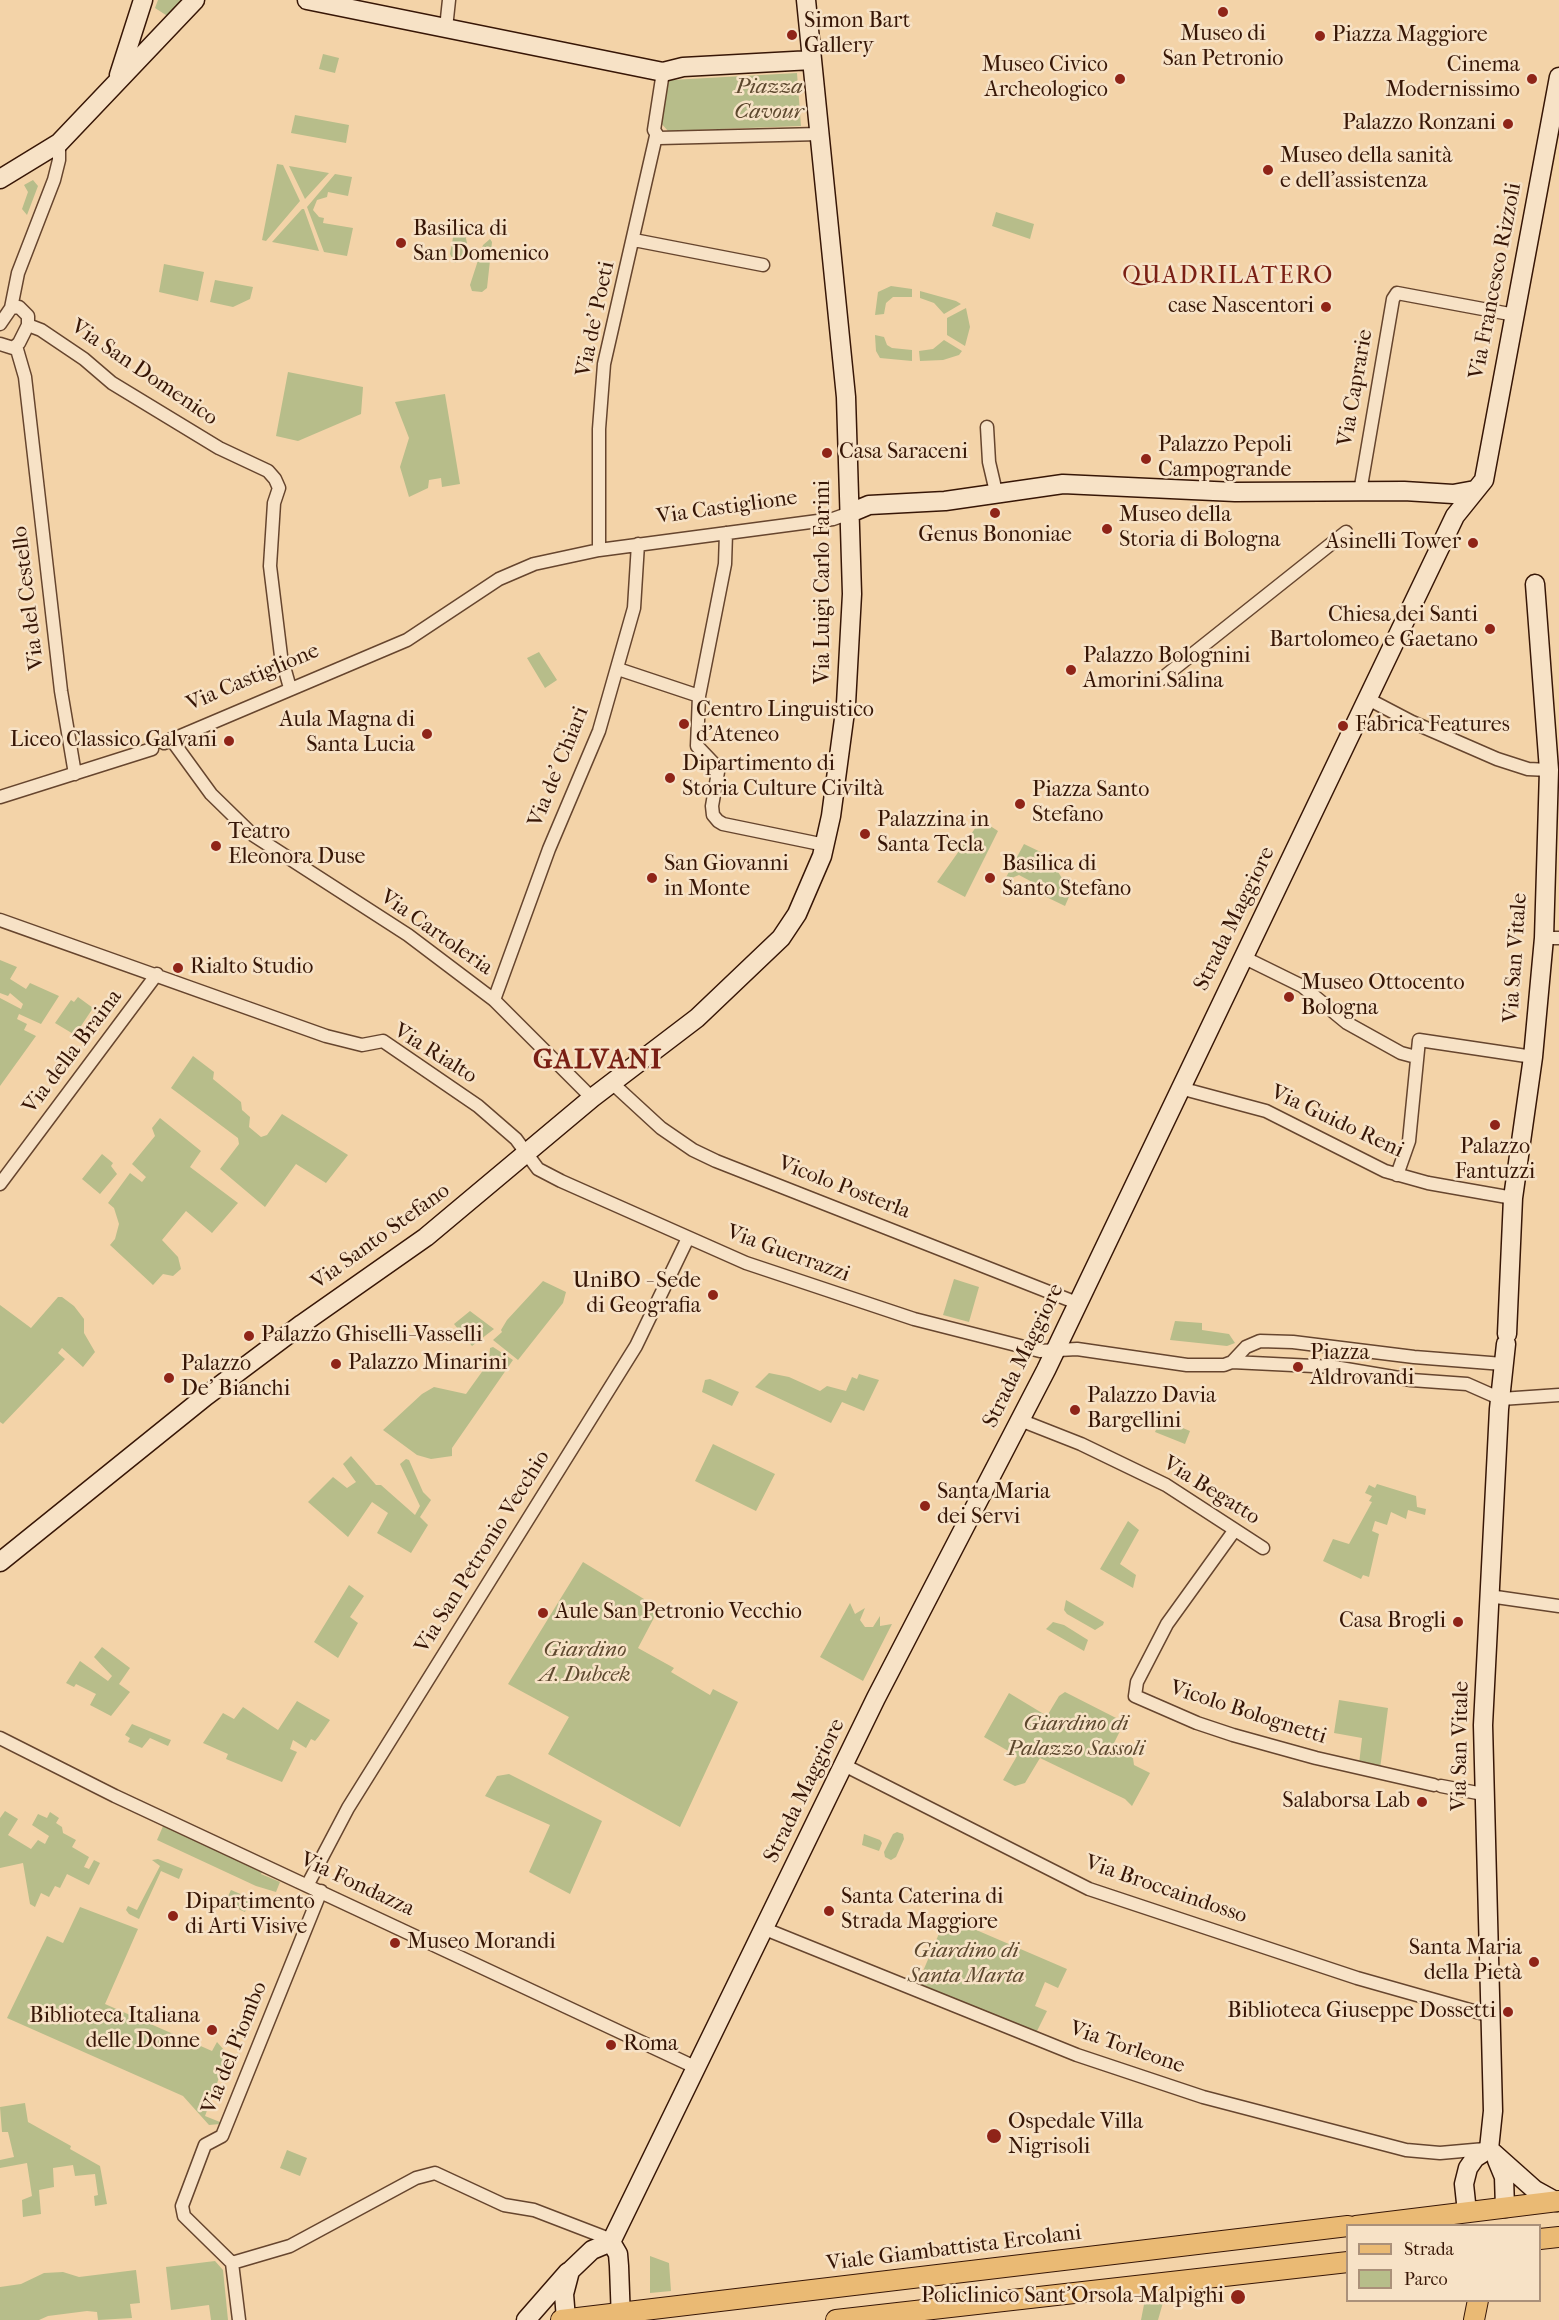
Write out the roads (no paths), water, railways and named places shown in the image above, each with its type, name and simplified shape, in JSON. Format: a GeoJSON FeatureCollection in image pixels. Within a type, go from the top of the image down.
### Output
{"type":"FeatureCollection","features":[{"type":"Feature","properties":{"kind":"main road"},"geometry":{"type":"LineString","coordinates":[[1389,2224],[1501,2217],[1558,2201]]}},
{"type":"Feature","properties":{"kind":"main road","name":"Viale Giambattista Ercolani"},"geometry":{"type":"LineString","coordinates":[[564,2320],[621,2316],[1346,2226]]}},
{"type":"Feature","properties":{"kind":"main road"},"geometry":{"type":"LineString","coordinates":[[836,2320],[1346,2262]]}},
{"type":"Feature","properties":{"kind":"main road"},"geometry":{"type":"LineString","coordinates":[[1474,2320],[1478,2302]]}},
{"type":"Feature","properties":{"kind":"street"},"geometry":{"type":"LineString","coordinates":[[116,82],[143,0]]}},
{"type":"Feature","properties":{"kind":"street"},"geometry":{"type":"LineString","coordinates":[[0,179],[59,143],[195,0]]}},
{"type":"Feature","properties":{"kind":"street"},"geometry":{"type":"LineString","coordinates":[[308,0],[663,72],[676,68],[812,60]]}},
{"type":"Feature","properties":{"kind":"street"},"geometry":{"type":"LineString","coordinates":[[446,28],[449,0]]}},
{"type":"Feature","properties":{"kind":"street","name":"Via Luigi Carlo Farini"},"geometry":{"type":"LineString","coordinates":[[781,938],[812,883],[825,845],[840,756],[849,665],[850,513],[844,376],[806,0]]}},
{"type":"Feature","properties":{"kind":"street"},"geometry":{"type":"LineString","coordinates":[[663,72],[658,94],[656,136],[672,138],[819,134]]}},
{"type":"Feature","properties":{"kind":"street","name":"Via Francesco Rizzoli"},"geometry":{"type":"LineString","coordinates":[[1475,490],[1484,480],[1559,77]]}},
{"type":"Feature","properties":{"kind":"street","name":"Via de' Poeti"},"geometry":{"type":"LineString","coordinates":[[599,550],[599,429],[604,364],[634,240],[651,147],[656,136]]}},
{"type":"Feature","properties":{"kind":"street"},"geometry":{"type":"LineString","coordinates":[[0,324],[11,308],[18,273],[54,180],[59,160],[59,143]]}},
{"type":"Feature","properties":{"kind":"street"},"geometry":{"type":"LineString","coordinates":[[634,240],[763,265]]}},
{"type":"Feature","properties":{"kind":"street","name":"Via Caprarie"},"geometry":{"type":"LineString","coordinates":[[1360,492],[1393,299],[1397,293],[1515,315]]}},
{"type":"Feature","properties":{"kind":"street","name":"Via San Domenico"},"geometry":{"type":"LineString","coordinates":[[11,308],[19,307],[27,313],[28,325],[41,330],[84,359],[111,382],[219,448],[268,471],[279,488],[274,503],[270,566],[281,656],[290,688]]}},
{"type":"Feature","properties":{"kind":"street"},"geometry":{"type":"LineString","coordinates":[[0,344],[8,348],[16,346],[28,325]]}},
{"type":"Feature","properties":{"kind":"street","name":"Via del Cestello"},"geometry":{"type":"LineString","coordinates":[[16,346],[25,377],[61,691],[75,774]]}},
{"type":"Feature","properties":{"kind":"street"},"geometry":{"type":"LineString","coordinates":[[987,427],[990,471],[996,492]]}},
{"type":"Feature","properties":{"kind":"street","name":"Via Castiglione"},"geometry":{"type":"LineString","coordinates":[[168,741],[407,640],[500,579],[534,564],[599,550],[833,519],[869,505],[945,501],[1064,484],[1235,492],[1413,491],[1453,495],[1475,490]]}},
{"type":"Feature","properties":{"kind":"street","name":"Strada Maggiore"},"geometry":{"type":"LineString","coordinates":[[612,2241],[844,1765],[1055,1351],[1455,516],[1475,490]]}},
{"type":"Feature","properties":{"kind":"street"},"geometry":{"type":"LineString","coordinates":[[1160,680],[1346,532]]}},
{"type":"Feature","properties":{"kind":"street"},"geometry":{"type":"LineString","coordinates":[[726,533],[725,564],[699,696],[696,739],[699,751],[716,766],[718,772],[712,806],[713,815],[723,824],[825,845]]}},
{"type":"Feature","properties":{"kind":"street","name":"Via de' Chiari"},"geometry":{"type":"LineString","coordinates":[[494,1000],[549,849],[599,731],[634,608],[638,544]]}},
{"type":"Feature","properties":{"kind":"street","name":"Via San Vitale"},"geometry":{"type":"LineString","coordinates":[[1492,2153],[1491,2016],[1483,1794],[1489,1596],[1513,1198],[1552,938],[1549,770],[1535,584]]}},
{"type":"Feature","properties":{"kind":"street"},"geometry":{"type":"LineString","coordinates":[[618,669],[699,696]]}},
{"type":"Feature","properties":{"kind":"street"},"geometry":{"type":"LineString","coordinates":[[1368,699],[1412,722],[1497,759],[1528,768],[1549,770]]}},
{"type":"Feature","properties":{"kind":"street","name":"Via Cartoleria"},"geometry":{"type":"LineString","coordinates":[[168,741],[211,794],[253,835],[408,935],[494,1000],[592,1098]]}},
{"type":"Feature","properties":{"kind":"street"},"geometry":{"type":"LineString","coordinates":[[0,797],[152,749]]}},
{"type":"Feature","properties":{"kind":"street","name":"Via Rialto"},"geometry":{"type":"LineString","coordinates":[[0,920],[326,1036],[362,1046],[378,1041],[386,1043],[485,1112],[516,1139],[525,1153]]}},
{"type":"Feature","properties":{"kind":"street","name":"Via Santo Stefano"},"geometry":{"type":"LineString","coordinates":[[0,1562],[206,1396],[302,1324],[426,1237],[592,1098],[697,1018],[781,938]]}},
{"type":"Feature","properties":{"kind":"street"},"geometry":{"type":"LineString","coordinates":[[1243,957],[1309,991],[1347,1023],[1401,1053],[1416,1057]]}},
{"type":"Feature","properties":{"kind":"street","name":"Via della Braina"},"geometry":{"type":"LineString","coordinates":[[0,1184],[157,974]]}},
{"type":"Feature","properties":{"kind":"street"},"geometry":{"type":"LineString","coordinates":[[1397,1175],[1409,1141],[1417,1044],[1422,1040],[1533,1057]]}},
{"type":"Feature","properties":{"kind":"street","name":"Vicolo Posterla"},"geometry":{"type":"LineString","coordinates":[[612,1083],[661,1128],[696,1152],[1077,1303]]}},
{"type":"Feature","properties":{"kind":"street","name":"Via Guido Reni"},"geometry":{"type":"LineString","coordinates":[[1180,1088],[1266,1111],[1340,1150],[1397,1175],[1438,1185],[1513,1198]]}},
{"type":"Feature","properties":{"kind":"street","name":"Via Guerrazzi"},"geometry":{"type":"LineString","coordinates":[[525,1153],[538,1169],[554,1177],[688,1238],[780,1275],[887,1310],[1040,1351],[1055,1351]]}},
{"type":"Feature","properties":{"kind":"street","name":"Via San Petronio Vecchio"},"geometry":{"type":"LineString","coordinates":[[308,1884],[348,1808],[636,1346],[688,1238]]}},
{"type":"Feature","properties":{"kind":"street"},"geometry":{"type":"LineString","coordinates":[[1232,1362],[1246,1347],[1260,1341],[1293,1342],[1414,1357],[1503,1364]]}},
{"type":"Feature","properties":{"kind":"street"},"geometry":{"type":"LineString","coordinates":[[1055,1351],[1077,1349],[1188,1365],[1215,1366],[1232,1362],[1334,1368],[1412,1380],[1467,1384],[1501,1399],[1559,1395]]}},
{"type":"Feature","properties":{"kind":"street"},"geometry":{"type":"LineString","coordinates":[[1412,1380],[1414,1357]]}},
{"type":"Feature","properties":{"kind":"street","name":"Via Begatto"},"geometry":{"type":"LineString","coordinates":[[1020,1420],[1072,1441],[1166,1485],[1263,1548]]}},
{"type":"Feature","properties":{"kind":"street","name":"Vicolo Bolognetti"},"geometry":{"type":"LineString","coordinates":[[1234,1531],[1163,1631],[1136,1685],[1135,1696],[1197,1723],[1233,1735],[1316,1758],[1483,1794]]}},
{"type":"Feature","properties":{"kind":"street"},"geometry":{"type":"LineString","coordinates":[[1489,1596],[1559,1606]]}},
{"type":"Feature","properties":{"kind":"street","name":"Via Fondazza"},"geometry":{"type":"LineString","coordinates":[[0,1738],[115,1796],[308,1884],[697,2068]]}},
{"type":"Feature","properties":{"kind":"street","name":"Via Broccaindosso"},"geometry":{"type":"LineString","coordinates":[[844,1765],[1089,1889],[1367,1981],[1491,2016]]}},
{"type":"Feature","properties":{"kind":"street","name":"Via del Piombo"},"geometry":{"type":"LineString","coordinates":[[232,2263],[182,2212],[205,2145],[222,2136],[321,1891]]}},
{"type":"Feature","properties":{"kind":"street","name":"Via Torleone"},"geometry":{"type":"LineString","coordinates":[[765,1929],[1077,2055],[1203,2097],[1406,2150],[1492,2153]]}},
{"type":"Feature","properties":{"kind":"street"},"geometry":{"type":"LineString","coordinates":[[1492,2153],[1535,2190],[1558,2201]]}},
{"type":"Feature","properties":{"kind":"street"},"geometry":{"type":"LineString","coordinates":[[1492,2153],[1504,2177],[1501,2217]]}},
{"type":"Feature","properties":{"kind":"street"},"geometry":{"type":"LineString","coordinates":[[1472,2219],[1464,2184],[1468,2168],[1475,2158],[1492,2153]]}},
{"type":"Feature","properties":{"kind":"street"},"geometry":{"type":"LineString","coordinates":[[240,2320],[232,2263],[290,2246],[416,2178],[435,2173],[441,2173],[504,2205],[534,2210],[612,2241],[620,2266],[621,2316]]}},
{"type":"Feature","properties":{"kind":"street"},"geometry":{"type":"LineString","coordinates":[[526,2320],[592,2250],[612,2241]]}},
{"type":"Feature","properties":{"kind":"street"},"geometry":{"type":"LineString","coordinates":[[564,2320],[564,2294],[570,2271]]}},
{"type":"Feature","properties":{"kind":"place","name":"Museo di San Petronio"},"geometry":{"type":"Point","coordinates":[1223,12]}},
{"type":"Feature","properties":{"kind":"place","name":"Simon Bart Gallery"},"geometry":{"type":"Point","coordinates":[792,35]}},
{"type":"Feature","properties":{"kind":"place","name":"Piazza Maggiore"},"geometry":{"type":"Point","coordinates":[1320,36]}},
{"type":"Feature","properties":{"kind":"place","name":"Museo Civico Archeologico"},"geometry":{"type":"Point","coordinates":[1120,79]}},
{"type":"Feature","properties":{"kind":"place","name":"Cinema Modernissimo"},"geometry":{"type":"Point","coordinates":[1532,79]}},
{"type":"Feature","properties":{"kind":"place","name":"Palazzo Ronzani"},"geometry":{"type":"Point","coordinates":[1508,124]}},
{"type":"Feature","properties":{"kind":"place","name":"Museo della sanità e dell'assistenza"},"geometry":{"type":"Point","coordinates":[1268,170]}},
{"type":"Feature","properties":{"kind":"place","name":"Basilica di San Domenico"},"geometry":{"type":"Point","coordinates":[401,243]}},
{"type":"Feature","properties":{"kind":"place","name":"case Nascentori"},"geometry":{"type":"Point","coordinates":[1326,307]}},
{"type":"Feature","properties":{"kind":"place","name":"Casa Saraceni"},"geometry":{"type":"Point","coordinates":[827,453]}},
{"type":"Feature","properties":{"kind":"place","name":"Palazzo Pepoli Campogrande"},"geometry":{"type":"Point","coordinates":[1146,459]}},
{"type":"Feature","properties":{"kind":"place","name":"Genus Bononiae"},"geometry":{"type":"Point","coordinates":[995,513]}},
{"type":"Feature","properties":{"kind":"place","name":"Museo della Storia di Bologna"},"geometry":{"type":"Point","coordinates":[1107,529]}},
{"type":"Feature","properties":{"kind":"place","name":"Asinelli Tower"},"geometry":{"type":"Point","coordinates":[1473,543]}},
{"type":"Feature","properties":{"kind":"place","name":"Chiesa dei Santi Bartolomeo e Gaetano"},"geometry":{"type":"Point","coordinates":[1490,629]}},
{"type":"Feature","properties":{"kind":"place","name":"Palazzo Bolognini Amorini Salina"},"geometry":{"type":"Point","coordinates":[1071,670]}},
{"type":"Feature","properties":{"kind":"place","name":"Centro Linguistico d'Ateneo"},"geometry":{"type":"Point","coordinates":[684,724]}},
{"type":"Feature","properties":{"kind":"place","name":"Fabrica Features"},"geometry":{"type":"Point","coordinates":[1343,726]}},
{"type":"Feature","properties":{"kind":"place","name":"Aula Magna di Santa Lucia"},"geometry":{"type":"Point","coordinates":[427,734]}},
{"type":"Feature","properties":{"kind":"place","name":"Liceo Classico Galvani"},"geometry":{"type":"Point","coordinates":[229,741]}},
{"type":"Feature","properties":{"kind":"place","name":"Dipartimento di Storia Culture Civiltà"},"geometry":{"type":"Point","coordinates":[670,778]}},
{"type":"Feature","properties":{"kind":"place","name":"Piazza Santo Stefano"},"geometry":{"type":"Point","coordinates":[1020,804]}},
{"type":"Feature","properties":{"kind":"place","name":"Palazzina in Santa Tecla"},"geometry":{"type":"Point","coordinates":[865,834]}},
{"type":"Feature","properties":{"kind":"place","name":"Teatro Eleonora Duse"},"geometry":{"type":"Point","coordinates":[216,846]}},
{"type":"Feature","properties":{"kind":"place","name":"San Giovanni in Monte"},"geometry":{"type":"Point","coordinates":[652,878]}},
{"type":"Feature","properties":{"kind":"place","name":"Basilica di Santo Stefano"},"geometry":{"type":"Point","coordinates":[990,878]}},
{"type":"Feature","properties":{"kind":"place","name":"Rialto Studio"},"geometry":{"type":"Point","coordinates":[178,968]}},
{"type":"Feature","properties":{"kind":"place","name":"Museo Ottocento Bologna"},"geometry":{"type":"Point","coordinates":[1289,997]}},
{"type":"Feature","properties":{"kind":"place","name":"Palazzo Fantuzzi"},"geometry":{"type":"Point","coordinates":[1495,1125]}},
{"type":"Feature","properties":{"kind":"place","name":"UniBO - Sede di Geografia"},"geometry":{"type":"Point","coordinates":[713,1295]}},
{"type":"Feature","properties":{"kind":"place","name":"Palazzo Ghiselli-Vasselli"},"geometry":{"type":"Point","coordinates":[249,1336]}},
{"type":"Feature","properties":{"kind":"place","name":"Palazzo Minarini"},"geometry":{"type":"Point","coordinates":[336,1364]}},
{"type":"Feature","properties":{"kind":"place","name":"Piazza Aldrovandi"},"geometry":{"type":"Point","coordinates":[1298,1367]}},
{"type":"Feature","properties":{"kind":"place","name":"Palazzo De' Bianchi"},"geometry":{"type":"Point","coordinates":[169,1378]}},
{"type":"Feature","properties":{"kind":"place","name":"Palazzo Davia Bargellini"},"geometry":{"type":"Point","coordinates":[1075,1410]}},
{"type":"Feature","properties":{"kind":"place","name":"Santa Maria dei Servi"},"geometry":{"type":"Point","coordinates":[925,1506]}},
{"type":"Feature","properties":{"kind":"place","name":"Aule San Petronio Vecchio"},"geometry":{"type":"Point","coordinates":[543,1613]}},
{"type":"Feature","properties":{"kind":"place","name":"Casa Brogli"},"geometry":{"type":"Point","coordinates":[1458,1622]}},
{"type":"Feature","properties":{"kind":"place","name":"Salaborsa Lab"},"geometry":{"type":"Point","coordinates":[1422,1802]}},
{"type":"Feature","properties":{"kind":"place","name":"Santa Caterina di Strada Maggiore"},"geometry":{"type":"Point","coordinates":[829,1911]}},
{"type":"Feature","properties":{"kind":"place","name":"Dipartimento di Arti Visive"},"geometry":{"type":"Point","coordinates":[173,1916]}},
{"type":"Feature","properties":{"kind":"place","name":"Museo Morandi"},"geometry":{"type":"Point","coordinates":[395,1943]}},
{"type":"Feature","properties":{"kind":"place","name":"Santa Maria della Pietà"},"geometry":{"type":"Point","coordinates":[1534,1962]}},
{"type":"Feature","properties":{"kind":"place","name":"Biblioteca Giuseppe Dossetti"},"geometry":{"type":"Point","coordinates":[1508,2012]}},
{"type":"Feature","properties":{"kind":"place","name":"Biblioteca Italiana delle Donne"},"geometry":{"type":"Point","coordinates":[212,2030]}},
{"type":"Feature","properties":{"kind":"place","name":"Roma"},"geometry":{"type":"Point","coordinates":[611,2045]}},
{"type":"Feature","properties":{"kind":"place","name":"Ospedale Villa Nigrisoli"},"geometry":{"type":"Point","coordinates":[994,2136]}},
{"type":"Feature","properties":{"kind":"place","name":"Policlinico Sant'Orsola-Malpighi"},"geometry":{"type":"Point","coordinates":[1238,2297]}},
{"type":"Feature","properties":{"kind":"district","name":"QUADRILATERO"},"geometry":{"type":"Point","coordinates":[1228,277]}},
{"type":"Feature","properties":{"kind":"district","name":"GALVANI"},"geometry":{"type":"Point","coordinates":[598,1061]}},
{"type":"Feature","properties":{"kind":"park label","name":"Piazza Cavour"},"geometry":{"type":"Point","coordinates":[769,100]}},
{"type":"Feature","properties":{"kind":"park label","name":"Giardino A. Dubcek"},"geometry":{"type":"Point","coordinates":[585,1664]}},
{"type":"Feature","properties":{"kind":"park label","name":"Giardino di Palazzo Sassoli"},"geometry":{"type":"Point","coordinates":[1076,1738]}},
{"type":"Feature","properties":{"kind":"park label","name":"Giardino di Santa Marta"},"geometry":{"type":"Point","coordinates":[966,1964]}}]}
